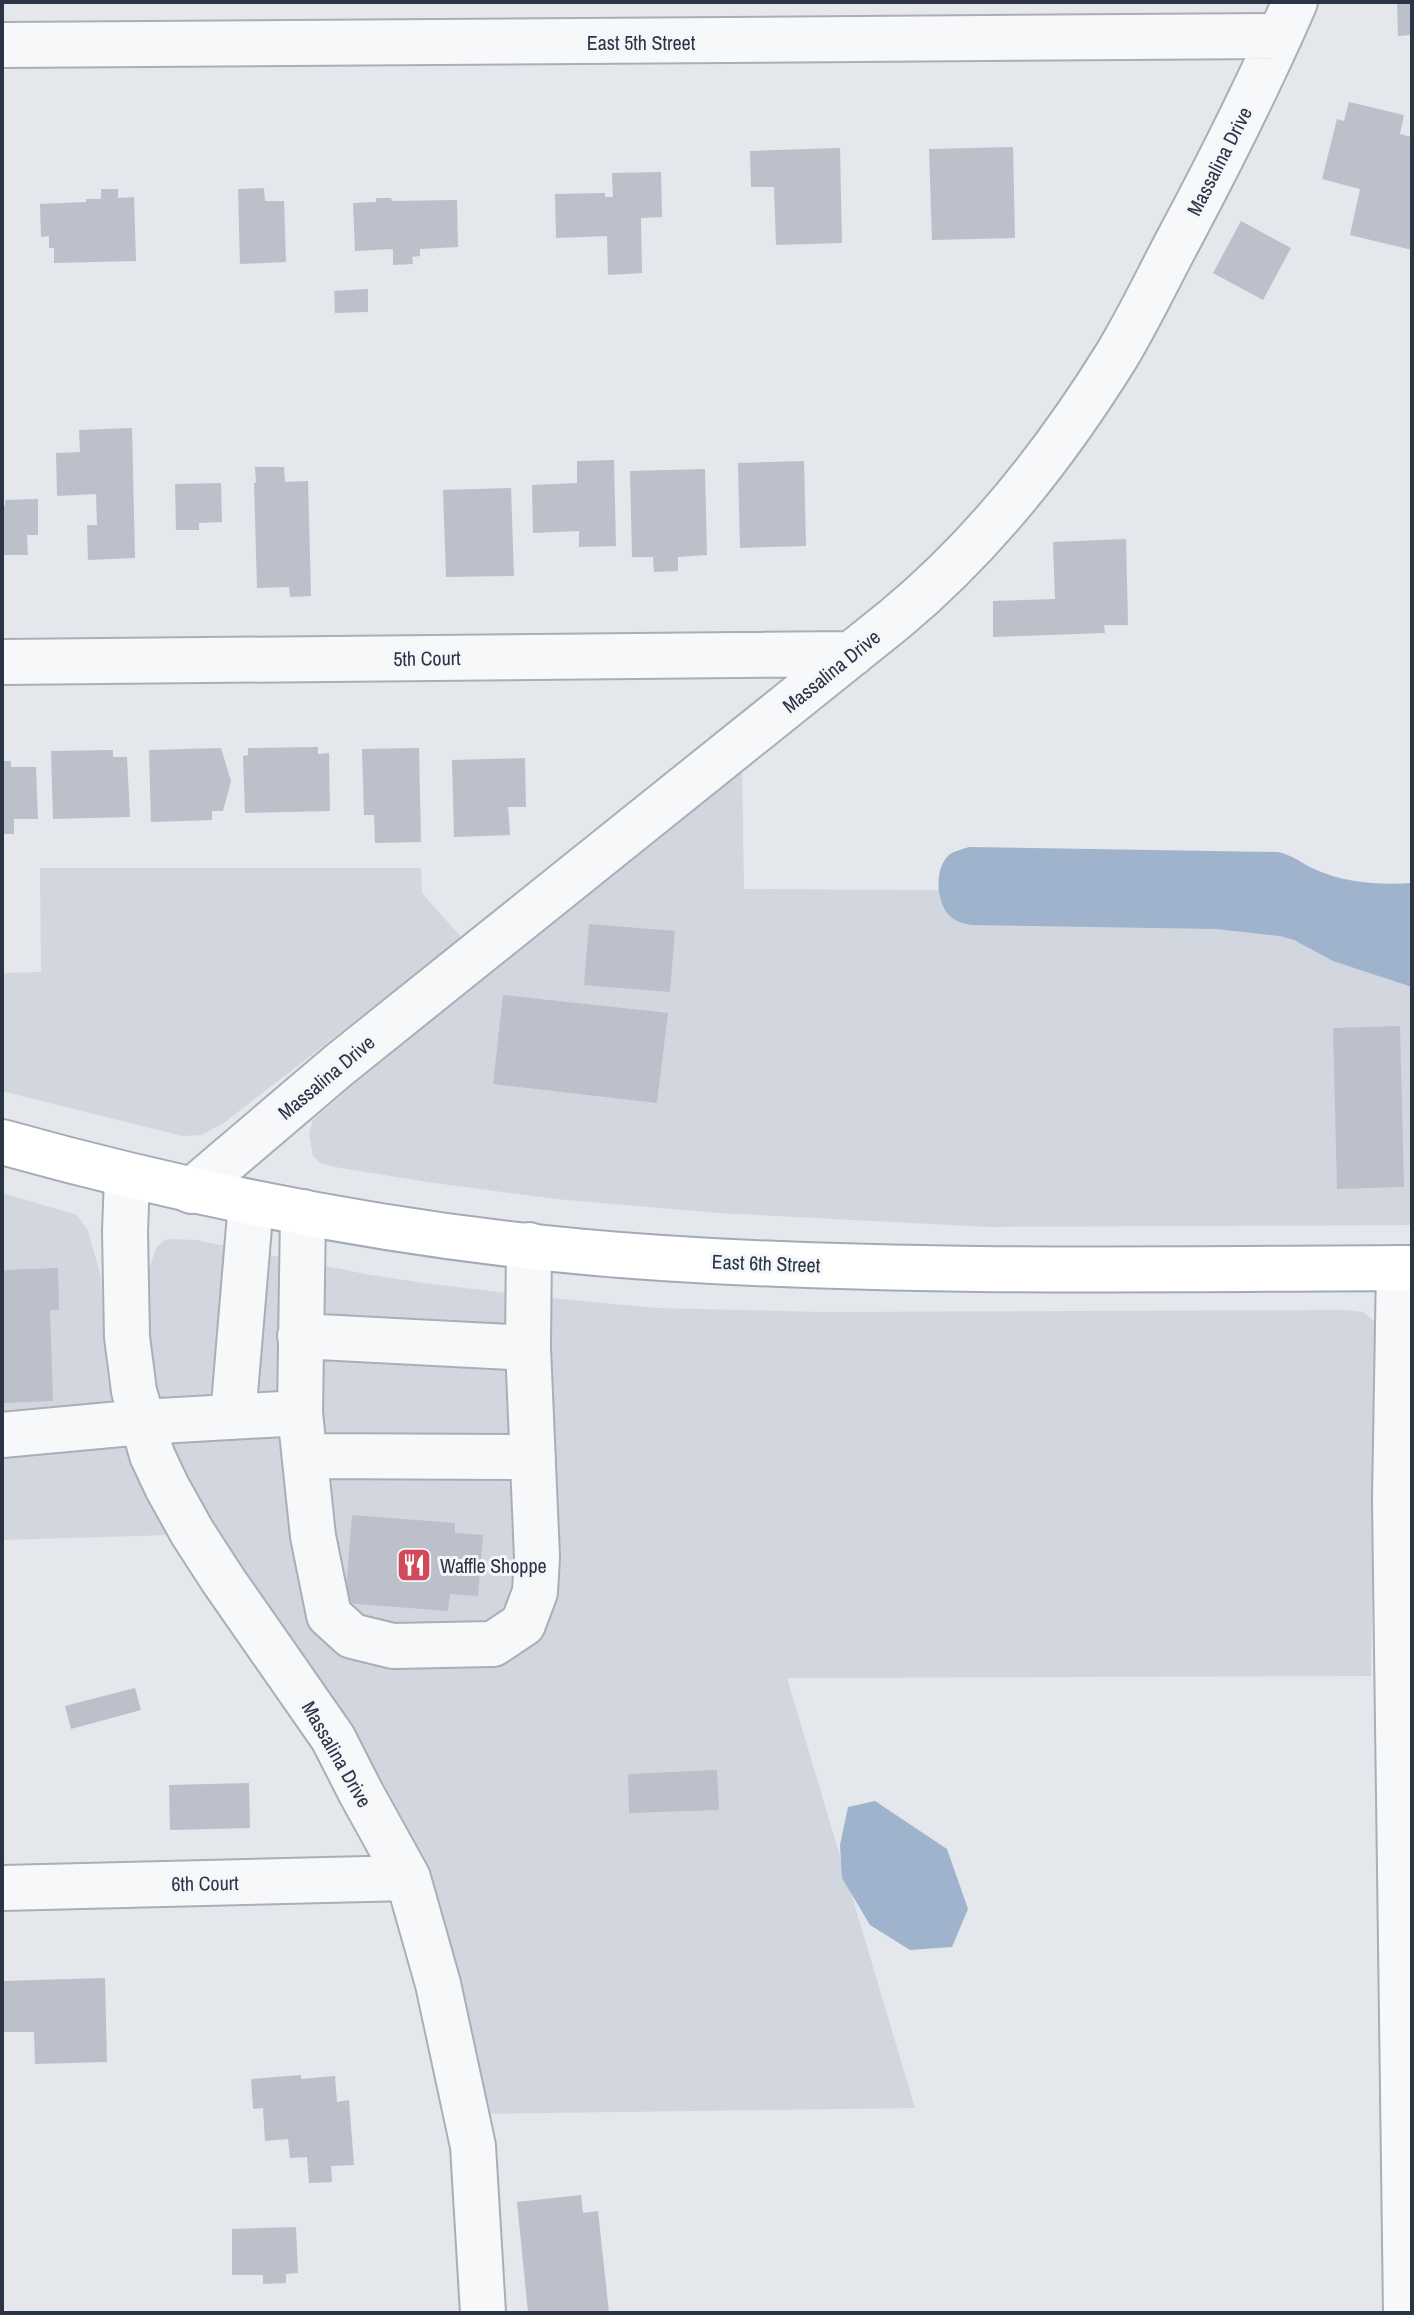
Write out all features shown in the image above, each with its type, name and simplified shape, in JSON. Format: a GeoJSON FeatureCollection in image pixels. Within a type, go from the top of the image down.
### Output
{"type":"FeatureCollection","features":[{"type":"Feature","properties":{"kind":"main road","name":"East 6th Street"},"geometry":{"type":"LineString","coordinates":[[2,1142],[127,1176],[251,1203],[529,1245],[660,1258],[955,1269],[1406,1268]]}},
{"type":"Feature","properties":{"kind":"street","name":"East 5th Street"},"geometry":{"type":"LineString","coordinates":[[2,45],[1287,19]]}},
{"type":"Feature","properties":{"kind":"street","name":"Massalina Drive"},"geometry":{"type":"LineString","coordinates":[[191,1191],[339,1065],[852,654],[962,559],[995,523],[1095,389],[1118,353],[1217,167],[1287,19]]}},
{"type":"Feature","properties":{"kind":"street","name":"5th Court"},"geometry":{"type":"LineString","coordinates":[[2,662],[852,654]]}},
{"type":"Feature","properties":{"kind":"street","name":"Massalina Drive"},"geometry":{"type":"LineString","coordinates":[[127,1176],[127,1337],[134,1391],[152,1455],[192,1532],[333,1738],[408,1878],[438,1984],[473,2146],[483,2313]]}},
{"type":"Feature","properties":{"kind":"street"},"geometry":{"type":"LineString","coordinates":[[233,1417],[251,1203]]}},
{"type":"Feature","properties":{"kind":"street"},"geometry":{"type":"LineString","coordinates":[[303,1212],[300,1413],[322,1456],[313,1536],[329,1615],[352,1636],[393,1646],[493,1644],[523,1624],[535,1592],[537,1557],[528,1348],[529,1245]]}},
{"type":"Feature","properties":{"kind":"street"},"geometry":{"type":"LineString","coordinates":[[1406,1268],[1395,1500],[1406,2313]]}},
{"type":"Feature","properties":{"kind":"street"},"geometry":{"type":"LineString","coordinates":[[300,1336],[528,1348]]}},
{"type":"Feature","properties":{"kind":"street"},"geometry":{"type":"LineString","coordinates":[[2,1435],[142,1422],[300,1413]]}},
{"type":"Feature","properties":{"kind":"street"},"geometry":{"type":"LineString","coordinates":[[322,1456],[533,1457]]}},
{"type":"Feature","properties":{"kind":"street","name":"6th Court"},"geometry":{"type":"LineString","coordinates":[[2,1888],[408,1878]]}},
{"type":"Feature","properties":{"kind":"shaded area"},"geometry":{"type":"Polygon","coordinates":[[[742,766],[744,889],[1335,893],[1412,987],[1412,1225],[989,1227],[719,1213],[556,1199],[427,1182],[329,1166],[313,1156],[309,1133],[313,1120],[397,1046],[742,766]]]}},
{"type":"Feature","properties":{"kind":"shaded area"},"geometry":{"type":"Polygon","coordinates":[[[40,868],[421,868],[422,893],[462,938],[225,1122],[202,1135],[183,1136],[2,1091],[2,973],[41,972],[40,868]]]}},
{"type":"Feature","properties":{"kind":"shaded area"},"geometry":{"type":"Polygon","coordinates":[[[2,1193],[77,1215],[88,1231],[101,1277],[107,1376],[115,1408],[136,1476],[171,1535],[2,1540],[2,1193]]]}},
{"type":"Feature","properties":{"kind":"shaded area"},"geometry":{"type":"Polygon","coordinates":[[[171,1239],[196,1240],[424,1283],[656,1308],[822,1312],[1363,1312],[1374,1321],[1377,1336],[1371,1676],[787,1678],[915,2108],[478,2114],[457,1997],[170,1447],[149,1360],[147,1276],[156,1248],[171,1239]]]}},
{"type":"Feature","properties":{"kind":"water"},"geometry":{"type":"Polygon","coordinates":[[[969,847],[1278,852],[1324,873],[1348,880],[1412,883],[1412,987],[1333,961],[1280,936],[1216,929],[971,925],[961,922],[944,908],[938,884],[941,867],[950,854],[969,847]]]}},
{"type":"Feature","properties":{"kind":"water"},"geometry":{"type":"Polygon","coordinates":[[[875,1801],[947,1849],[968,1909],[952,1947],[910,1950],[870,1925],[842,1878],[840,1845],[848,1807],[875,1801]]]}},
{"type":"Feature","properties":{"kind":"building"},"geometry":{"type":"Polygon","coordinates":[[[1397,2],[1412,2],[1412,35],[1398,36],[1397,2]]]}},
{"type":"Feature","properties":{"kind":"building"},"geometry":{"type":"Polygon","coordinates":[[[1349,102],[1404,115],[1400,134],[1412,137],[1412,250],[1350,235],[1360,189],[1322,179],[1337,119],[1344,121],[1349,102]]]}},
{"type":"Feature","properties":{"kind":"building"},"geometry":{"type":"Polygon","coordinates":[[[1013,147],[1015,238],[932,240],[929,149],[1013,147]]]}},
{"type":"Feature","properties":{"kind":"building"},"geometry":{"type":"Polygon","coordinates":[[[840,148],[842,243],[776,245],[774,187],[751,187],[750,151],[840,148]]]}},
{"type":"Feature","properties":{"kind":"building"},"geometry":{"type":"Polygon","coordinates":[[[661,172],[662,217],[641,218],[642,273],[608,275],[607,236],[556,238],[555,194],[605,193],[605,197],[613,197],[612,173],[661,172]]]}},
{"type":"Feature","properties":{"kind":"building"},"geometry":{"type":"Polygon","coordinates":[[[264,188],[265,201],[284,201],[286,262],[240,264],[238,189],[264,188]]]}},
{"type":"Feature","properties":{"kind":"building"},"geometry":{"type":"Polygon","coordinates":[[[101,189],[118,189],[118,198],[134,197],[136,261],[54,263],[54,248],[49,248],[49,236],[41,237],[40,204],[101,199],[101,189]]]}},
{"type":"Feature","properties":{"kind":"building"},"geometry":{"type":"Polygon","coordinates":[[[376,198],[391,198],[392,201],[457,200],[458,247],[420,249],[420,256],[412,257],[413,264],[393,265],[393,249],[355,251],[353,203],[376,202],[376,198]]]}},
{"type":"Feature","properties":{"kind":"building"},"geometry":{"type":"Polygon","coordinates":[[[1241,221],[1291,248],[1263,300],[1213,273],[1241,221]]]}},
{"type":"Feature","properties":{"kind":"building"},"geometry":{"type":"Polygon","coordinates":[[[368,289],[368,312],[335,313],[334,291],[368,289]]]}},
{"type":"Feature","properties":{"kind":"building"},"geometry":{"type":"Polygon","coordinates":[[[132,428],[135,558],[88,560],[87,525],[97,525],[96,494],[57,496],[56,453],[80,452],[79,430],[132,428]]]}},
{"type":"Feature","properties":{"kind":"building"},"geometry":{"type":"Polygon","coordinates":[[[614,460],[616,546],[579,547],[579,531],[533,533],[532,485],[577,483],[577,461],[614,460]]]}},
{"type":"Feature","properties":{"kind":"building"},"geometry":{"type":"Polygon","coordinates":[[[804,461],[806,546],[740,548],[738,463],[804,461]]]}},
{"type":"Feature","properties":{"kind":"building"},"geometry":{"type":"Polygon","coordinates":[[[255,467],[284,467],[285,482],[308,481],[311,596],[290,597],[289,587],[257,588],[255,467]]]}},
{"type":"Feature","properties":{"kind":"building"},"geometry":{"type":"Polygon","coordinates":[[[705,469],[707,555],[678,557],[678,571],[654,572],[653,557],[632,557],[630,471],[705,469]]]}},
{"type":"Feature","properties":{"kind":"building"},"geometry":{"type":"Polygon","coordinates":[[[221,483],[222,522],[199,523],[199,530],[176,530],[175,484],[221,483]]]}},
{"type":"Feature","properties":{"kind":"building"},"geometry":{"type":"Polygon","coordinates":[[[511,488],[514,576],[446,577],[443,490],[511,488]]]}},
{"type":"Feature","properties":{"kind":"building"},"geometry":{"type":"Polygon","coordinates":[[[38,499],[38,535],[27,535],[28,555],[2,555],[2,506],[5,506],[5,500],[38,499]]]}},
{"type":"Feature","properties":{"kind":"building"},"geometry":{"type":"Polygon","coordinates":[[[1126,539],[1128,625],[1104,625],[1105,633],[993,637],[993,601],[1055,599],[1053,542],[1126,539]]]}},
{"type":"Feature","properties":{"kind":"building"},"geometry":{"type":"Polygon","coordinates":[[[318,747],[318,754],[329,753],[330,811],[245,813],[243,756],[248,755],[248,748],[318,747]]]}},
{"type":"Feature","properties":{"kind":"building"},"geometry":{"type":"Polygon","coordinates":[[[221,748],[231,781],[223,811],[212,811],[212,820],[151,822],[149,750],[221,748]]]}},
{"type":"Feature","properties":{"kind":"building"},"geometry":{"type":"Polygon","coordinates":[[[419,748],[421,842],[375,843],[374,815],[364,815],[362,749],[419,748]]]}},
{"type":"Feature","properties":{"kind":"building"},"geometry":{"type":"Polygon","coordinates":[[[113,750],[113,757],[127,757],[130,817],[53,819],[51,751],[113,750]]]}},
{"type":"Feature","properties":{"kind":"building"},"geometry":{"type":"Polygon","coordinates":[[[525,758],[526,807],[508,807],[510,835],[454,837],[452,760],[525,758]]]}},
{"type":"Feature","properties":{"kind":"building"},"geometry":{"type":"Polygon","coordinates":[[[2,761],[11,761],[11,767],[36,767],[38,819],[14,819],[14,834],[2,834],[2,761]]]}},
{"type":"Feature","properties":{"kind":"building"},"geometry":{"type":"Polygon","coordinates":[[[589,924],[675,931],[670,992],[584,985],[589,924]]]}},
{"type":"Feature","properties":{"kind":"building"},"geometry":{"type":"Polygon","coordinates":[[[503,995],[668,1013],[657,1103],[493,1084],[503,995]]]}},
{"type":"Feature","properties":{"kind":"building"},"geometry":{"type":"Polygon","coordinates":[[[1400,1026],[1404,1187],[1337,1189],[1333,1028],[1400,1026]]]}},
{"type":"Feature","properties":{"kind":"building"},"geometry":{"type":"Polygon","coordinates":[[[58,1268],[59,1310],[50,1310],[53,1401],[2,1403],[2,1270],[58,1268]]]}},
{"type":"Feature","properties":{"kind":"building","name":"Waffle Shoppe"},"geometry":{"type":"Polygon","coordinates":[[[352,1515],[455,1523],[455,1533],[483,1535],[478,1596],[450,1594],[448,1611],[345,1603],[352,1515]]]}},
{"type":"Feature","properties":{"kind":"building"},"geometry":{"type":"Polygon","coordinates":[[[135,1688],[141,1710],[71,1729],[65,1706],[135,1688]]]}},
{"type":"Feature","properties":{"kind":"building"},"geometry":{"type":"Polygon","coordinates":[[[717,1770],[719,1810],[629,1813],[628,1774],[717,1770]]]}},
{"type":"Feature","properties":{"kind":"building"},"geometry":{"type":"Polygon","coordinates":[[[249,1783],[250,1828],[170,1830],[169,1785],[249,1783]]]}},
{"type":"Feature","properties":{"kind":"building"},"geometry":{"type":"Polygon","coordinates":[[[105,1978],[107,2062],[35,2064],[34,2032],[2,2032],[2,1981],[105,1978]]]}},
{"type":"Feature","properties":{"kind":"building"},"geometry":{"type":"Polygon","coordinates":[[[301,2075],[301,2079],[335,2076],[337,2102],[349,2100],[354,2165],[331,2166],[332,2182],[309,2183],[307,2157],[290,2158],[288,2139],[265,2141],[263,2108],[253,2109],[251,2079],[301,2075]]]}},
{"type":"Feature","properties":{"kind":"building"},"geometry":{"type":"Polygon","coordinates":[[[581,2195],[583,2213],[598,2211],[609,2313],[528,2313],[517,2202],[581,2195]]]}},
{"type":"Feature","properties":{"kind":"building"},"geometry":{"type":"Polygon","coordinates":[[[296,2227],[298,2273],[286,2274],[286,2283],[263,2284],[263,2275],[232,2275],[232,2229],[296,2227]]]}},
{"type":"Feature","properties":{"kind":"place","name":"Waffle Shoppe"},"geometry":{"type":"Point","coordinates":[414,1565]}}]}
